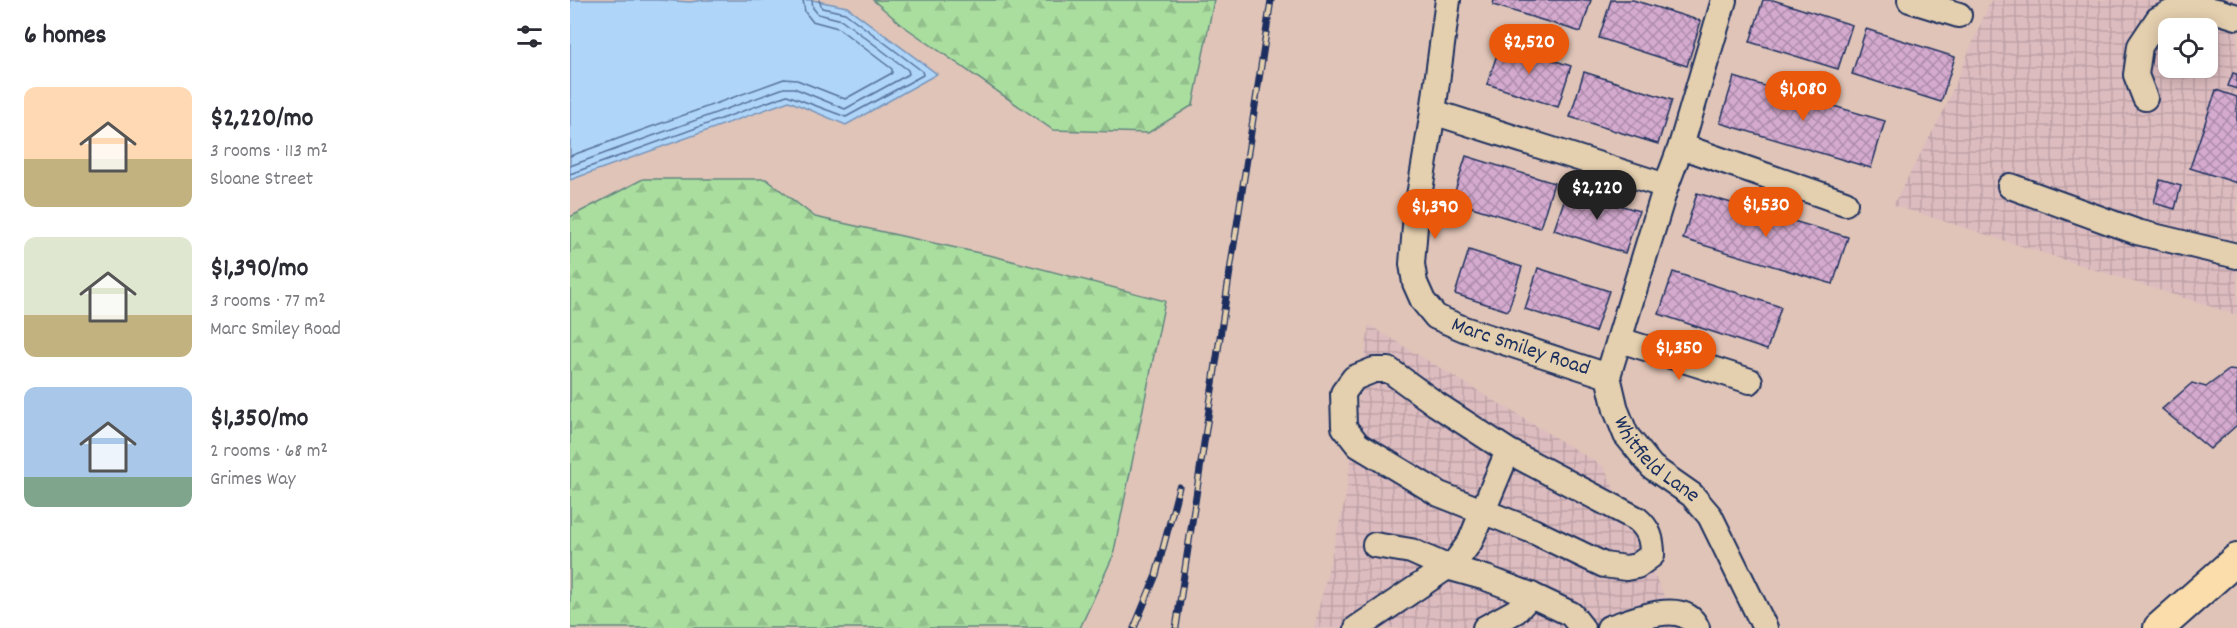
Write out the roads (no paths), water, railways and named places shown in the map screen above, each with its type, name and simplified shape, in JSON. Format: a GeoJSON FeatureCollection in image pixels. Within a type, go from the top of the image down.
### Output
{"type":"FeatureCollection","features":[{"type":"Feature","properties":{"kind":"main road"},"geometry":{"type":"LineString","coordinates":[[2159,628],[2237,559]]}},
{"type":"Feature","properties":{"kind":"street","name":"Marc Smiley Road"},"geometry":{"type":"LineString","coordinates":[[1448,0],[1416,214],[1412,264],[1415,283],[1423,301],[1436,317],[1464,329],[1608,376]]}},
{"type":"Feature","properties":{"kind":"street"},"geometry":{"type":"LineString","coordinates":[[1608,376],[1666,186],[1681,146],[1724,0]]}},
{"type":"Feature","properties":{"kind":"street"},"geometry":{"type":"LineString","coordinates":[[1910,0],[1959,15]]}},
{"type":"Feature","properties":{"kind":"street"},"geometry":{"type":"LineString","coordinates":[[2145,98],[2136,75],[2140,46],[2158,19],[2184,6],[2217,11],[2237,17]]}},
{"type":"Feature","properties":{"kind":"street"},"geometry":{"type":"LineString","coordinates":[[1433,112],[1666,186]]}},
{"type":"Feature","properties":{"kind":"street"},"geometry":{"type":"LineString","coordinates":[[1681,146],[1845,202]]}},
{"type":"Feature","properties":{"kind":"street"},"geometry":{"type":"LineString","coordinates":[[2010,186],[2137,232],[2237,256]]}},
{"type":"Feature","properties":{"kind":"street"},"geometry":{"type":"LineString","coordinates":[[1620,340],[1750,381]]}},
{"type":"Feature","properties":{"kind":"street"},"geometry":{"type":"LineString","coordinates":[[1374,370],[1389,370],[1508,451],[1637,519],[1647,527],[1652,544],[1652,555],[1637,566],[1626,568],[1604,565],[1533,531],[1484,511],[1439,494],[1358,445],[1344,427],[1343,393],[1354,378],[1374,370]]}},
{"type":"Feature","properties":{"kind":"street","name":"Whitfield Lane"},"geometry":{"type":"LineString","coordinates":[[1608,376],[1616,410],[1626,435],[1652,467],[1692,495],[1710,516],[1765,628]]}},
{"type":"Feature","properties":{"kind":"street"},"geometry":{"type":"LineString","coordinates":[[1357,628],[1456,561],[1470,542],[1508,451]]}},
{"type":"Feature","properties":{"kind":"street"},"geometry":{"type":"LineString","coordinates":[[1375,545],[1411,551],[1447,567],[1486,578],[1531,595],[1571,614],[1582,628]]}},
{"type":"Feature","properties":{"kind":"street"},"geometry":{"type":"LineString","coordinates":[[1485,628],[1516,611],[1531,595]]}},
{"type":"Feature","properties":{"kind":"street"},"geometry":{"type":"LineString","coordinates":[[1609,628],[1653,613],[1684,614],[1693,620],[1697,628]]}},
{"type":"Feature","properties":{"kind":"water"},"geometry":{"type":"Polygon","coordinates":[[[570,0],[690,2],[812,0],[847,7],[937,74],[846,125],[789,101],[570,180],[570,0]]]}},
{"type":"Feature","properties":{"kind":"railway"},"geometry":{"type":"LineString","coordinates":[[1176,628],[1271,0]]}},
{"type":"Feature","properties":{"kind":"railway"},"geometry":{"type":"LineString","coordinates":[[1134,628],[1156,575],[1179,487]]}}]}
